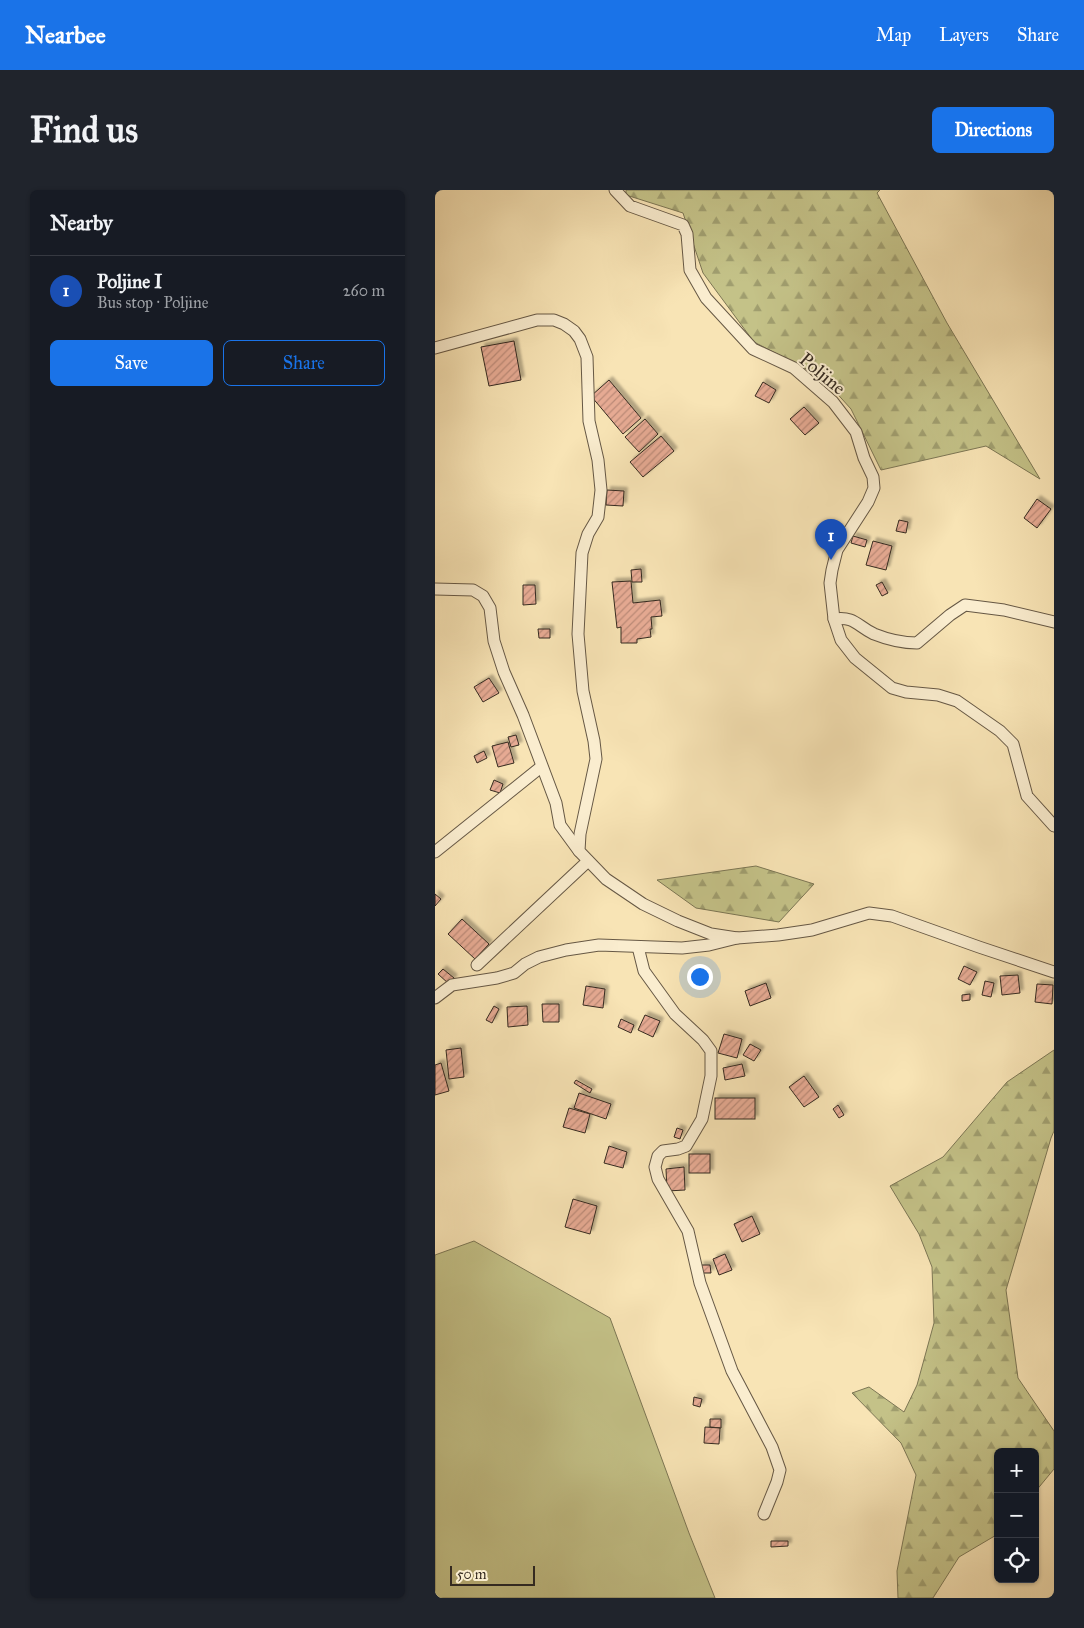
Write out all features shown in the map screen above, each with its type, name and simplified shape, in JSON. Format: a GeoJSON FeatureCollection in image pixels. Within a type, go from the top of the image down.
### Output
{"type":"FeatureCollection","features":[{"type":"Feature","properties":{"kind":"street","name":"Poljine"},"geometry":{"type":"LineString","coordinates":[[615,190],[630,206],[683,225],[687,234],[690,270],[706,298],[753,349],[794,368],[833,402],[856,432],[864,458],[873,477],[874,488],[868,502],[837,550],[832,570],[830,583],[834,619],[841,640],[855,658],[893,688],[906,692],[938,695],[957,701],[1000,731],[1013,744],[1027,796],[1054,826]]}},
{"type":"Feature","properties":{"kind":"street"},"geometry":{"type":"LineString","coordinates":[[435,348],[537,320],[554,320],[575,331],[587,357],[589,422],[598,460],[601,490],[598,517],[588,534],[582,553],[578,634],[583,691],[594,741],[595,759],[580,834],[579,851]]}},
{"type":"Feature","properties":{"kind":"street"},"geometry":{"type":"LineString","coordinates":[[435,588],[473,590],[483,596],[490,608],[494,641],[504,672],[523,715],[556,803],[560,825],[579,851],[606,879],[643,904],[711,934],[737,938]]}},
{"type":"Feature","properties":{"kind":"street"},"geometry":{"type":"LineString","coordinates":[[834,619],[844,617],[855,620],[872,633],[899,643],[917,643],[949,615],[965,605],[1003,610],[1054,622]]}},
{"type":"Feature","properties":{"kind":"street"},"geometry":{"type":"LineString","coordinates":[[435,852],[541,767]]}},
{"type":"Feature","properties":{"kind":"street"},"geometry":{"type":"LineString","coordinates":[[477,965],[589,861]]}},
{"type":"Feature","properties":{"kind":"street"},"geometry":{"type":"LineString","coordinates":[[435,998],[452,985],[514,974],[525,964],[539,957],[566,950],[599,945],[682,948],[709,945],[737,938],[812,930],[869,913],[892,916],[1054,972]]}},
{"type":"Feature","properties":{"kind":"street"},"geometry":{"type":"LineString","coordinates":[[638,947],[643,971],[675,1014],[703,1040],[711,1051],[711,1076],[702,1119],[686,1146],[663,1151],[658,1156],[655,1167],[658,1179],[688,1230],[700,1283],[732,1371],[772,1447],[780,1470],[764,1514]]}},
{"type":"Feature","properties":{"kind":"green space"},"geometry":{"type":"Polygon","coordinates":[[[626,190],[880,190],[877,193],[947,323],[1040,479],[986,446],[881,470],[851,409],[822,377],[754,342],[703,273],[683,213],[626,195],[626,190]]]}},
{"type":"Feature","properties":{"kind":"green space"},"geometry":{"type":"Polygon","coordinates":[[[756,866],[814,884],[779,922],[696,908],[657,880],[756,866]]]}},
{"type":"Feature","properties":{"kind":"green space"},"geometry":{"type":"Polygon","coordinates":[[[1054,1050],[1054,1131],[1006,1290],[1018,1378],[1054,1431],[1054,1469],[1039,1487],[1039,1448],[994,1448],[994,1536],[959,1557],[933,1598],[898,1598],[897,1571],[916,1475],[901,1443],[852,1393],[869,1387],[904,1412],[917,1385],[934,1323],[932,1267],[919,1234],[890,1186],[943,1157],[1007,1082],[1054,1050]]]}},
{"type":"Feature","properties":{"kind":"green space"},"geometry":{"type":"Polygon","coordinates":[[[474,1241],[610,1318],[689,1533],[715,1598],[435,1598],[435,1255],[474,1241]]]}},
{"type":"Feature","properties":{"kind":"building"},"geometry":{"type":"Polygon","coordinates":[[[514,341],[521,380],[489,386],[481,347],[514,341]]]}},
{"type":"Feature","properties":{"kind":"building"},"geometry":{"type":"Polygon","coordinates":[[[609,380],[641,418],[623,434],[591,396],[609,380]]]}},
{"type":"Feature","properties":{"kind":"building"},"geometry":{"type":"Polygon","coordinates":[[[763,382],[776,390],[769,403],[755,396],[763,382]]]}},
{"type":"Feature","properties":{"kind":"building"},"geometry":{"type":"Polygon","coordinates":[[[804,407],[819,423],[805,435],[790,419],[804,407]]]}},
{"type":"Feature","properties":{"kind":"building"},"geometry":{"type":"Polygon","coordinates":[[[645,419],[658,434],[639,452],[625,437],[645,419]]]}},
{"type":"Feature","properties":{"kind":"building"},"geometry":{"type":"Polygon","coordinates":[[[661,436],[674,451],[643,477],[630,462],[661,436]]]}},
{"type":"Feature","properties":{"kind":"building"},"geometry":{"type":"Polygon","coordinates":[[[607,490],[624,491],[623,506],[606,505],[607,490]]]}},
{"type":"Feature","properties":{"kind":"building"},"geometry":{"type":"Polygon","coordinates":[[[1037,499],[1051,509],[1037,528],[1024,518],[1037,499]]]}},
{"type":"Feature","properties":{"kind":"building"},"geometry":{"type":"Polygon","coordinates":[[[899,520],[908,522],[906,533],[896,531],[899,520]]]}},
{"type":"Feature","properties":{"kind":"building"},"geometry":{"type":"Polygon","coordinates":[[[853,536],[867,540],[865,547],[851,543],[853,536]]]}},
{"type":"Feature","properties":{"kind":"building"},"geometry":{"type":"Polygon","coordinates":[[[873,541],[892,546],[886,570],[866,565],[873,541]]]}},
{"type":"Feature","properties":{"kind":"building"},"geometry":{"type":"Polygon","coordinates":[[[641,569],[642,582],[632,582],[631,570],[641,569]]]}},
{"type":"Feature","properties":{"kind":"building"},"geometry":{"type":"Polygon","coordinates":[[[631,581],[633,603],[660,600],[662,616],[651,617],[651,637],[637,639],[637,643],[621,643],[621,627],[617,628],[612,582],[631,581]]]}},
{"type":"Feature","properties":{"kind":"building"},"geometry":{"type":"Polygon","coordinates":[[[882,582],[888,593],[882,596],[876,585],[882,582]]]}},
{"type":"Feature","properties":{"kind":"building"},"geometry":{"type":"Polygon","coordinates":[[[523,585],[535,585],[536,604],[523,605],[523,585]]]}},
{"type":"Feature","properties":{"kind":"building"},"geometry":{"type":"Polygon","coordinates":[[[538,629],[550,629],[550,638],[539,638],[538,629]]]}},
{"type":"Feature","properties":{"kind":"building"},"geometry":{"type":"Polygon","coordinates":[[[489,678],[499,693],[483,702],[474,687],[489,678]]]}},
{"type":"Feature","properties":{"kind":"building"},"geometry":{"type":"Polygon","coordinates":[[[516,735],[519,745],[511,747],[508,737],[516,735]]]}},
{"type":"Feature","properties":{"kind":"building"},"geometry":{"type":"Polygon","coordinates":[[[508,742],[514,763],[498,767],[492,746],[508,742]]]}},
{"type":"Feature","properties":{"kind":"building"},"geometry":{"type":"Polygon","coordinates":[[[484,751],[487,758],[477,763],[474,756],[484,751]]]}},
{"type":"Feature","properties":{"kind":"building"},"geometry":{"type":"Polygon","coordinates":[[[494,780],[503,784],[500,793],[490,790],[494,780]]]}},
{"type":"Feature","properties":{"kind":"building"},"geometry":{"type":"Polygon","coordinates":[[[435,894],[441,899],[435,906],[435,894]]]}},
{"type":"Feature","properties":{"kind":"building"},"geometry":{"type":"Polygon","coordinates":[[[462,919],[489,944],[475,959],[448,934],[462,919]]]}},
{"type":"Feature","properties":{"kind":"building"},"geometry":{"type":"Polygon","coordinates":[[[964,966],[977,972],[970,985],[958,979],[964,966]]]}},
{"type":"Feature","properties":{"kind":"building"},"geometry":{"type":"Polygon","coordinates":[[[443,969],[454,978],[449,984],[438,974],[443,969]]]}},
{"type":"Feature","properties":{"kind":"building"},"geometry":{"type":"Polygon","coordinates":[[[1018,975],[1020,993],[1002,995],[1000,976],[1018,975]]]}},
{"type":"Feature","properties":{"kind":"building"},"geometry":{"type":"Polygon","coordinates":[[[985,981],[994,983],[991,997],[982,995],[985,981]]]}},
{"type":"Feature","properties":{"kind":"building"},"geometry":{"type":"Polygon","coordinates":[[[766,983],[771,998],[750,1006],[745,991],[766,983]]]}},
{"type":"Feature","properties":{"kind":"building"},"geometry":{"type":"Polygon","coordinates":[[[1037,984],[1053,985],[1052,1004],[1035,1002],[1037,984]]]}},
{"type":"Feature","properties":{"kind":"building"},"geometry":{"type":"Polygon","coordinates":[[[586,986],[605,989],[603,1008],[583,1005],[586,986]]]}},
{"type":"Feature","properties":{"kind":"building"},"geometry":{"type":"Polygon","coordinates":[[[970,994],[970,1000],[962,1001],[962,995],[970,994]]]}},
{"type":"Feature","properties":{"kind":"building"},"geometry":{"type":"Polygon","coordinates":[[[542,1004],[559,1004],[559,1022],[543,1022],[542,1004]]]}},
{"type":"Feature","properties":{"kind":"building"},"geometry":{"type":"Polygon","coordinates":[[[494,1006],[499,1009],[492,1023],[486,1020],[494,1006]]]}},
{"type":"Feature","properties":{"kind":"building"},"geometry":{"type":"Polygon","coordinates":[[[527,1006],[528,1025],[508,1027],[507,1007],[527,1006]]]}},
{"type":"Feature","properties":{"kind":"building"},"geometry":{"type":"Polygon","coordinates":[[[645,1015],[660,1021],[653,1037],[638,1030],[645,1015]]]}},
{"type":"Feature","properties":{"kind":"building"},"geometry":{"type":"Polygon","coordinates":[[[621,1019],[634,1025],[631,1033],[618,1027],[621,1019]]]}},
{"type":"Feature","properties":{"kind":"building"},"geometry":{"type":"Polygon","coordinates":[[[724,1034],[742,1039],[737,1058],[718,1053],[724,1034]]]}},
{"type":"Feature","properties":{"kind":"building"},"geometry":{"type":"Polygon","coordinates":[[[750,1044],[761,1050],[754,1061],[743,1055],[750,1044]]]}},
{"type":"Feature","properties":{"kind":"building"},"geometry":{"type":"Polygon","coordinates":[[[461,1048],[464,1077],[449,1079],[446,1050],[461,1048]]]}},
{"type":"Feature","properties":{"kind":"building"},"geometry":{"type":"Polygon","coordinates":[[[441,1063],[449,1091],[435,1095],[435,1065],[441,1063]]]}},
{"type":"Feature","properties":{"kind":"building"},"geometry":{"type":"Polygon","coordinates":[[[742,1064],[745,1076],[725,1080],[723,1068],[742,1064]]]}},
{"type":"Feature","properties":{"kind":"building"},"geometry":{"type":"Polygon","coordinates":[[[804,1076],[819,1097],[804,1107],[789,1087],[804,1076]]]}},
{"type":"Feature","properties":{"kind":"building"},"geometry":{"type":"Polygon","coordinates":[[[576,1080],[592,1089],[590,1093],[574,1083],[576,1080]]]}},
{"type":"Feature","properties":{"kind":"building"},"geometry":{"type":"Polygon","coordinates":[[[579,1093],[611,1104],[606,1119],[574,1108],[579,1093]]]}},
{"type":"Feature","properties":{"kind":"building"},"geometry":{"type":"Polygon","coordinates":[[[715,1098],[755,1098],[755,1119],[715,1119],[715,1098]]]}},
{"type":"Feature","properties":{"kind":"building"},"geometry":{"type":"Polygon","coordinates":[[[838,1105],[844,1115],[839,1118],[833,1109],[838,1105]]]}},
{"type":"Feature","properties":{"kind":"building"},"geometry":{"type":"Polygon","coordinates":[[[569,1108],[590,1114],[585,1133],[563,1127],[569,1108]]]}},
{"type":"Feature","properties":{"kind":"building"},"geometry":{"type":"Polygon","coordinates":[[[677,1128],[683,1130],[680,1139],[674,1137],[677,1128]]]}},
{"type":"Feature","properties":{"kind":"building"},"geometry":{"type":"Polygon","coordinates":[[[609,1146],[627,1152],[623,1168],[604,1163],[609,1146]]]}},
{"type":"Feature","properties":{"kind":"building"},"geometry":{"type":"Polygon","coordinates":[[[689,1154],[710,1154],[710,1173],[689,1173],[689,1154]]]}},
{"type":"Feature","properties":{"kind":"building"},"geometry":{"type":"Polygon","coordinates":[[[684,1167],[685,1190],[667,1191],[666,1169],[684,1167]]]}},
{"type":"Feature","properties":{"kind":"building"},"geometry":{"type":"Polygon","coordinates":[[[573,1199],[597,1206],[590,1234],[565,1227],[573,1199]]]}},
{"type":"Feature","properties":{"kind":"building"},"geometry":{"type":"Polygon","coordinates":[[[752,1216],[760,1234],[742,1242],[734,1224],[752,1216]]]}},
{"type":"Feature","properties":{"kind":"building"},"geometry":{"type":"Polygon","coordinates":[[[725,1254],[732,1270],[719,1275],[713,1259],[725,1254]]]}},
{"type":"Feature","properties":{"kind":"building"},"geometry":{"type":"Polygon","coordinates":[[[700,1265],[710,1265],[711,1273],[701,1273],[700,1265]]]}},
{"type":"Feature","properties":{"kind":"building"},"geometry":{"type":"Polygon","coordinates":[[[694,1397],[702,1399],[700,1407],[693,1405],[694,1397]]]}},
{"type":"Feature","properties":{"kind":"building"},"geometry":{"type":"Polygon","coordinates":[[[710,1419],[721,1419],[721,1428],[710,1427],[710,1419]]]}},
{"type":"Feature","properties":{"kind":"building"},"geometry":{"type":"Polygon","coordinates":[[[705,1427],[720,1428],[719,1444],[704,1443],[705,1427]]]}},
{"type":"Feature","properties":{"kind":"building"},"geometry":{"type":"Polygon","coordinates":[[[771,1541],[788,1541],[788,1546],[771,1547],[771,1541]]]}},
{"type":"Feature","properties":{"kind":"place","name":"Poljine I"},"geometry":{"type":"Point","coordinates":[831,560]}}]}
